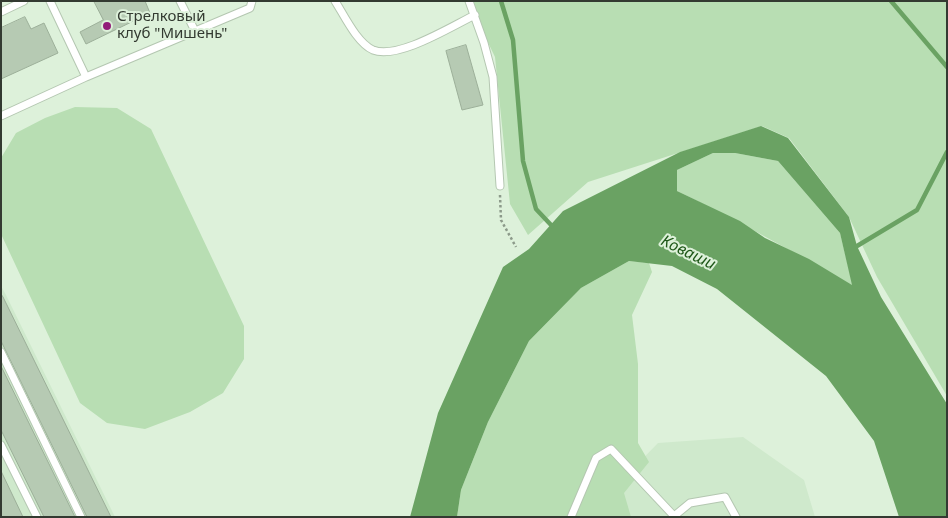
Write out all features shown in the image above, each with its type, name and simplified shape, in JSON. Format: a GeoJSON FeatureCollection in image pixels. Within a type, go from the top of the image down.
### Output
{"type":"FeatureCollection","features":[{"type":"Feature","properties":{"kind":"lane"},"geometry":{"type":"LineString","coordinates":[[1,12],[24,1]]}},
{"type":"Feature","properties":{"kind":"lane"},"geometry":{"type":"LineString","coordinates":[[50,1],[86,77]]}},
{"type":"Feature","properties":{"kind":"lane"},"geometry":{"type":"LineString","coordinates":[[180,1],[195,31]]}},
{"type":"Feature","properties":{"kind":"lane"},"geometry":{"type":"LineString","coordinates":[[1,116],[86,77],[250,8],[252,1]]}},
{"type":"Feature","properties":{"kind":"lane"},"geometry":{"type":"LineString","coordinates":[[335,1],[355,33],[374,50],[396,51],[420,43],[475,15]]}},
{"type":"Feature","properties":{"kind":"lane"},"geometry":{"type":"LineString","coordinates":[[469,1],[475,15],[493,77],[500,186]]}},
{"type":"Feature","properties":{"kind":"lane"},"geometry":{"type":"LineString","coordinates":[[1,352],[81,517]]}},
{"type":"Feature","properties":{"kind":"lane"},"geometry":{"type":"LineString","coordinates":[[1,445],[36,517]]}},
{"type":"Feature","properties":{"kind":"lane"},"geometry":{"type":"LineString","coordinates":[[571,517],[596,458],[611,449],[673,516],[690,503],[725,497],[736,517]]}},
{"type":"Feature","properties":{"kind":"path"},"geometry":{"type":"LineString","coordinates":[[500,186],[501,220],[516,247]]}},
{"type":"Feature","properties":{"kind":"shaded area"},"geometry":{"type":"Polygon","coordinates":[[[468,1],[947,1],[947,396],[877,277],[849,217],[789,138],[762,126],[588,182],[528,235],[510,204],[495,57],[468,1]]]}},
{"type":"Feature","properties":{"kind":"shaded area"},"geometry":{"type":"Polygon","coordinates":[[[75,107],[117,108],[151,129],[244,326],[244,359],[223,393],[190,412],[145,429],[107,423],[80,403],[1,234],[1,158],[16,133],[45,118],[75,107]]]}},
{"type":"Feature","properties":{"kind":"shaded area"},"geometry":{"type":"Polygon","coordinates":[[[713,153],[735,153],[778,161],[840,233],[853,286],[744,225],[677,191],[677,170],[713,153]]]}},
{"type":"Feature","properties":{"kind":"shaded area"},"geometry":{"type":"Polygon","coordinates":[[[629,261],[649,263],[652,272],[632,315],[638,364],[638,443],[649,462],[624,493],[631,517],[457,517],[461,490],[488,422],[529,341],[581,288],[629,261]]]}},
{"type":"Feature","properties":{"kind":"shaded area"},"geometry":{"type":"Polygon","coordinates":[[[1,286],[6,295],[115,517],[1,517],[1,286]]]}},
{"type":"Feature","properties":{"kind":"shaded area"},"geometry":{"type":"Polygon","coordinates":[[[743,437],[804,480],[815,517],[614,517],[610,492],[658,443],[743,437]]]}},
{"type":"Feature","properties":{"kind":"water","name":"Коваши"},"geometry":{"type":"Polygon","coordinates":[[[761,126],[788,138],[849,217],[857,246],[881,297],[947,404],[947,517],[899,517],[874,441],[826,376],[717,289],[672,266],[629,261],[581,288],[529,341],[488,422],[461,490],[457,517],[410,517],[438,413],[503,267],[529,249],[563,211],[680,152],[761,126]],[[713,153],[677,170],[677,191],[740,221],[765,238],[809,259],[852,285],[840,233],[778,161],[735,153],[713,153]]]}},
{"type":"Feature","properties":{"kind":"building","name":"Стрелковый клуб \"Мишень\""},"geometry":{"type":"Polygon","coordinates":[[[94,1],[145,1],[150,13],[86,44],[80,32],[103,20],[94,1]]]}},
{"type":"Feature","properties":{"kind":"building"},"geometry":{"type":"Polygon","coordinates":[[[25,17],[31,29],[44,23],[58,53],[1,79],[1,28],[25,17]]]}},
{"type":"Feature","properties":{"kind":"building"},"geometry":{"type":"Polygon","coordinates":[[[466,45],[483,105],[462,110],[446,51],[466,45]]]}},
{"type":"Feature","properties":{"kind":"building"},"geometry":{"type":"Polygon","coordinates":[[[1,294],[111,517],[87,517],[1,341],[1,294]]]}},
{"type":"Feature","properties":{"kind":"building"},"geometry":{"type":"Polygon","coordinates":[[[1,366],[75,517],[44,517],[1,430],[1,366]]]}},
{"type":"Feature","properties":{"kind":"building"},"geometry":{"type":"Polygon","coordinates":[[[1,471],[23,517],[1,517],[1,471]]]}},
{"type":"Feature","properties":{"kind":"waterway"},"geometry":{"type":"LineString","coordinates":[[501,1],[513,40],[523,161],[536,209],[552,226]]}},
{"type":"Feature","properties":{"kind":"waterway"},"geometry":{"type":"LineString","coordinates":[[891,1],[947,67]]}},
{"type":"Feature","properties":{"kind":"waterway"},"geometry":{"type":"LineString","coordinates":[[857,246],[917,210],[947,152]]}},
{"type":"Feature","properties":{"kind":"place","name":"Стрелковый клуб \"Мишень\""},"geometry":{"type":"Point","coordinates":[107,26]}}]}
